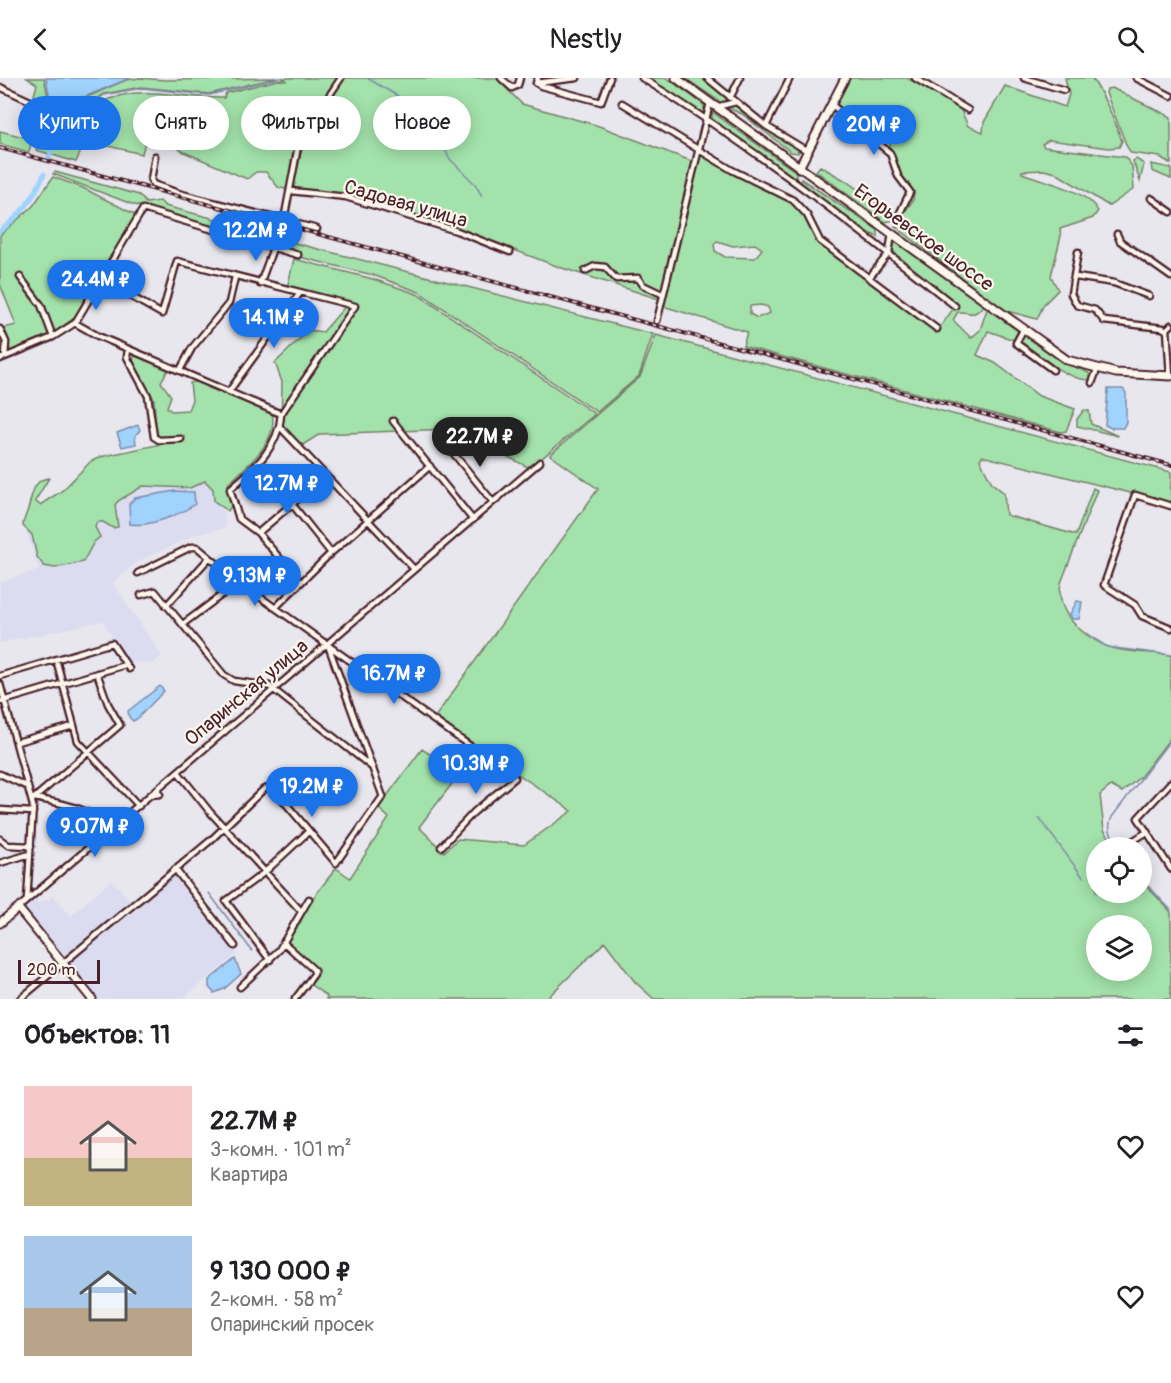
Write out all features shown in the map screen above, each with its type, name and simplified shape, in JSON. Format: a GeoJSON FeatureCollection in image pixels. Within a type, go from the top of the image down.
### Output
{"type":"FeatureCollection","features":[{"type":"Feature","properties":{"kind":"main road","name":"Егорьевское шоссе"},"geometry":{"type":"LineString","coordinates":[[676,78],[1067,360],[1097,370],[1145,376],[1171,376]]}},
{"type":"Feature","properties":{"kind":"main road"},"geometry":{"type":"LineString","coordinates":[[799,168],[845,78]]}},
{"type":"Feature","properties":{"kind":"main road"},"geometry":{"type":"LineString","coordinates":[[0,923],[18,908],[92,999]]}},
{"type":"Feature","properties":{"kind":"street"},"geometry":{"type":"LineString","coordinates":[[284,220],[299,141],[341,78]]}},
{"type":"Feature","properties":{"kind":"street"},"geometry":{"type":"LineString","coordinates":[[501,78],[508,86],[515,88],[520,78]]}},
{"type":"Feature","properties":{"kind":"street"},"geometry":{"type":"LineString","coordinates":[[537,80],[577,78]]}},
{"type":"Feature","properties":{"kind":"street"},"geometry":{"type":"LineString","coordinates":[[537,80],[601,102],[610,78]]}},
{"type":"Feature","properties":{"kind":"street"},"geometry":{"type":"LineString","coordinates":[[642,78],[708,119],[889,253],[955,306]]}},
{"type":"Feature","properties":{"kind":"street"},"geometry":{"type":"LineString","coordinates":[[707,78],[766,126],[809,152]]}},
{"type":"Feature","properties":{"kind":"street"},"geometry":{"type":"LineString","coordinates":[[730,98],[740,78]]}},
{"type":"Feature","properties":{"kind":"street"},"geometry":{"type":"LineString","coordinates":[[766,126],[790,78]]}},
{"type":"Feature","properties":{"kind":"street"},"geometry":{"type":"LineString","coordinates":[[915,78],[968,110]]}},
{"type":"Feature","properties":{"kind":"street"},"geometry":{"type":"LineString","coordinates":[[1024,78],[1064,90]]}},
{"type":"Feature","properties":{"kind":"street"},"geometry":{"type":"LineString","coordinates":[[1136,78],[1171,96]]}},
{"type":"Feature","properties":{"kind":"street"},"geometry":{"type":"LineString","coordinates":[[0,87],[19,96]]}},
{"type":"Feature","properties":{"kind":"street"},"geometry":{"type":"LineString","coordinates":[[657,321],[699,151],[713,105],[736,102]]}},
{"type":"Feature","properties":{"kind":"street"},"geometry":{"type":"LineString","coordinates":[[622,103],[699,151],[756,183],[776,190],[793,200],[807,215],[820,241],[937,328]]}},
{"type":"Feature","properties":{"kind":"street"},"geometry":{"type":"LineString","coordinates":[[832,105],[890,153],[898,176],[910,192],[897,219]]}},
{"type":"Feature","properties":{"kind":"street"},"geometry":{"type":"LineString","coordinates":[[155,156],[151,180],[153,184],[178,194],[317,229]]}},
{"type":"Feature","properties":{"kind":"street","name":"Садовая улица"},"geometry":{"type":"LineString","coordinates":[[291,191],[346,198],[457,231],[510,252]]}},
{"type":"Feature","properties":{"kind":"street"},"geometry":{"type":"LineString","coordinates":[[1151,198],[1171,212]]}},
{"type":"Feature","properties":{"kind":"street"},"geometry":{"type":"LineString","coordinates":[[3,358],[53,337],[75,323],[143,209],[298,255]]}},
{"type":"Feature","properties":{"kind":"street"},"geometry":{"type":"LineString","coordinates":[[869,278],[889,253],[892,233]]}},
{"type":"Feature","properties":{"kind":"street"},"geometry":{"type":"LineString","coordinates":[[1117,234],[1120,241],[1171,277]]}},
{"type":"Feature","properties":{"kind":"street"},"geometry":{"type":"LineString","coordinates":[[260,284],[273,248]]}},
{"type":"Feature","properties":{"kind":"street"},"geometry":{"type":"LineString","coordinates":[[1078,252],[1076,277],[1071,294],[1077,305],[1095,310],[1104,321],[1162,328],[1167,331]]}},
{"type":"Feature","properties":{"kind":"street"},"geometry":{"type":"LineString","coordinates":[[102,280],[162,314],[177,261],[260,284],[355,306],[281,414],[280,427],[260,464],[230,489],[239,519],[258,532],[300,582]]}},
{"type":"Feature","properties":{"kind":"street"},"geometry":{"type":"LineString","coordinates":[[585,272],[595,266],[605,267],[616,279],[638,278],[643,285],[662,294]]}},
{"type":"Feature","properties":{"kind":"street"},"geometry":{"type":"LineString","coordinates":[[20,277],[41,305],[53,337]]}},
{"type":"Feature","properties":{"kind":"street"},"geometry":{"type":"LineString","coordinates":[[180,370],[192,348],[229,303],[235,277]]}},
{"type":"Feature","properties":{"kind":"street"},"geometry":{"type":"LineString","coordinates":[[1076,277],[1114,283],[1149,296]]}},
{"type":"Feature","properties":{"kind":"street"},"geometry":{"type":"LineString","coordinates":[[230,390],[300,294]]}},
{"type":"Feature","properties":{"kind":"street"},"geometry":{"type":"LineString","coordinates":[[75,323],[128,349],[230,390],[281,414]]}},
{"type":"Feature","properties":{"kind":"street"},"geometry":{"type":"LineString","coordinates":[[1171,325],[1167,331],[1171,376]]}},
{"type":"Feature","properties":{"kind":"street"},"geometry":{"type":"LineString","coordinates":[[0,329],[6,342],[3,358]]}},
{"type":"Feature","properties":{"kind":"street"},"geometry":{"type":"LineString","coordinates":[[1023,330],[1016,343],[1053,370]]}},
{"type":"Feature","properties":{"kind":"street"},"geometry":{"type":"LineString","coordinates":[[128,349],[127,357],[148,396],[154,437],[159,440],[181,439]]}},
{"type":"Feature","properties":{"kind":"street"},"geometry":{"type":"LineString","coordinates":[[1092,383],[1097,370]]}},
{"type":"Feature","properties":{"kind":"street"},"geometry":{"type":"LineString","coordinates":[[393,421],[473,520]]}},
{"type":"Feature","properties":{"kind":"street"},"geometry":{"type":"LineString","coordinates":[[280,427],[414,568]]}},
{"type":"Feature","properties":{"kind":"street"},"geometry":{"type":"LineString","coordinates":[[450,449],[494,502]]}},
{"type":"Feature","properties":{"kind":"street","name":"Опаринская улица"},"geometry":{"type":"LineString","coordinates":[[139,806],[150,795],[158,795],[160,791],[157,790],[540,462]]}},
{"type":"Feature","properties":{"kind":"street"},"geometry":{"type":"LineString","coordinates":[[260,464],[331,553]]}},
{"type":"Feature","properties":{"kind":"street"},"geometry":{"type":"LineString","coordinates":[[276,607],[331,553],[430,466]]}},
{"type":"Feature","properties":{"kind":"street"},"geometry":{"type":"LineString","coordinates":[[258,532],[325,476]]}},
{"type":"Feature","properties":{"kind":"street"},"geometry":{"type":"LineString","coordinates":[[1171,506],[1135,495],[1106,588],[1135,605],[1149,620],[1171,628]]}},
{"type":"Feature","properties":{"kind":"street"},"geometry":{"type":"LineString","coordinates":[[138,573],[191,547],[197,547],[239,582],[515,778],[474,812],[441,847]]}},
{"type":"Feature","properties":{"kind":"street"},"geometry":{"type":"LineString","coordinates":[[166,606],[209,558]]}},
{"type":"Feature","properties":{"kind":"street"},"geometry":{"type":"LineString","coordinates":[[183,624],[239,582]]}},
{"type":"Feature","properties":{"kind":"street"},"geometry":{"type":"LineString","coordinates":[[141,595],[155,591],[224,675],[234,681],[269,686],[373,768]]}},
{"type":"Feature","properties":{"kind":"street"},"geometry":{"type":"LineString","coordinates":[[0,676],[112,643],[127,667],[97,673],[2,702]]}},
{"type":"Feature","properties":{"kind":"street"},"geometry":{"type":"LineString","coordinates":[[20,999],[211,840],[264,789],[272,787],[336,863],[383,797],[327,645]]}},
{"type":"Feature","properties":{"kind":"street"},"geometry":{"type":"LineString","coordinates":[[18,908],[139,806],[78,741],[56,659]]}},
{"type":"Feature","properties":{"kind":"street"},"geometry":{"type":"LineString","coordinates":[[33,799],[120,725],[108,705],[97,673]]}},
{"type":"Feature","properties":{"kind":"street"},"geometry":{"type":"LineString","coordinates":[[0,684],[2,702],[17,742],[33,799],[27,900]]}},
{"type":"Feature","properties":{"kind":"street"},"geometry":{"type":"LineString","coordinates":[[17,742],[73,726]]}},
{"type":"Feature","properties":{"kind":"street"},"geometry":{"type":"LineString","coordinates":[[178,772],[223,826],[302,911]]}},
{"type":"Feature","properties":{"kind":"street"},"geometry":{"type":"LineString","coordinates":[[0,774],[28,787]]}},
{"type":"Feature","properties":{"kind":"street"},"geometry":{"type":"LineString","coordinates":[[1171,782],[1138,818],[1171,869]]}},
{"type":"Feature","properties":{"kind":"street"},"geometry":{"type":"LineString","coordinates":[[33,799],[81,809],[102,820],[110,830]]}},
{"type":"Feature","properties":{"kind":"street"},"geometry":{"type":"LineString","coordinates":[[0,810],[33,812]]}},
{"type":"Feature","properties":{"kind":"street"},"geometry":{"type":"LineString","coordinates":[[270,960],[226,901],[265,872],[308,832]]}},
{"type":"Feature","properties":{"kind":"street"},"geometry":{"type":"LineString","coordinates":[[1139,837],[1147,832]]}},
{"type":"Feature","properties":{"kind":"street"},"geometry":{"type":"LineString","coordinates":[[0,838],[8,845],[31,846]]}},
{"type":"Feature","properties":{"kind":"street"},"geometry":{"type":"LineString","coordinates":[[0,862],[30,854]]}},
{"type":"Feature","properties":{"kind":"street"},"geometry":{"type":"LineString","coordinates":[[175,870],[235,945]]}},
{"type":"Feature","properties":{"kind":"street"},"geometry":{"type":"LineString","coordinates":[[240,987],[270,960],[309,899]]}},
{"type":"Feature","properties":{"kind":"street"},"geometry":{"type":"LineString","coordinates":[[283,942],[314,970],[314,974],[295,999]]}},
{"type":"Feature","properties":{"kind":"shaded area"},"geometry":{"type":"Polygon","coordinates":[[[154,447],[222,491],[226,528],[194,535],[137,562],[113,583],[162,656],[153,663],[127,662],[103,621],[0,643],[0,582],[39,570],[26,531],[109,453],[154,447]]]}},
{"type":"Feature","properties":{"kind":"shaded area"},"geometry":{"type":"Polygon","coordinates":[[[175,872],[237,954],[182,999],[96,999],[67,964],[142,905],[140,901],[175,872]]]}},
{"type":"Feature","properties":{"kind":"shaded area"},"geometry":{"type":"Polygon","coordinates":[[[111,880],[133,903],[63,960],[20,908],[33,897],[37,902],[48,900],[53,895],[71,916],[111,880]]]}},
{"type":"Feature","properties":{"kind":"green space"},"geometry":{"type":"Polygon","coordinates":[[[27,78],[44,78],[48,96],[34,96],[37,84],[27,78]]]}},
{"type":"Feature","properties":{"kind":"green space"},"geometry":{"type":"Polygon","coordinates":[[[139,78],[165,80],[276,78],[209,94],[141,87],[101,96],[89,96],[126,80],[139,78]]]}},
{"type":"Feature","properties":{"kind":"green space"},"geometry":{"type":"Polygon","coordinates":[[[282,78],[339,78],[327,96],[241,96],[241,150],[294,150],[288,190],[278,187],[266,172],[256,172],[247,179],[181,150],[229,150],[229,96],[225,96],[226,93],[278,80],[287,81],[282,78]]]}},
{"type":"Feature","properties":{"kind":"green space"},"geometry":{"type":"Polygon","coordinates":[[[343,78],[496,78],[522,104],[599,126],[694,162],[659,299],[559,267],[456,228],[346,196],[293,188],[302,150],[361,150],[361,96],[331,96],[343,78]]]}},
{"type":"Feature","properties":{"kind":"green space"},"geometry":{"type":"Polygon","coordinates":[[[645,78],[667,78],[704,105],[704,114],[645,78]]]}},
{"type":"Feature","properties":{"kind":"green space"},"geometry":{"type":"Polygon","coordinates":[[[685,78],[705,78],[730,101],[722,103],[685,78]]]}},
{"type":"Feature","properties":{"kind":"green space"},"geometry":{"type":"Polygon","coordinates":[[[847,78],[907,78],[960,108],[968,126],[983,132],[984,122],[1005,86],[1065,107],[1069,94],[1065,78],[1092,78],[1116,124],[1122,141],[1119,147],[1109,148],[1049,140],[1042,144],[1044,147],[1125,157],[1132,166],[1134,189],[1109,206],[1056,173],[1044,170],[1022,171],[1022,173],[1085,197],[1098,211],[1093,218],[1060,229],[1061,236],[1051,276],[1058,290],[1044,304],[1037,319],[1003,310],[895,226],[913,200],[914,193],[900,173],[890,146],[890,137],[874,137],[836,107],[847,78]]]}},
{"type":"Feature","properties":{"kind":"green space"},"geometry":{"type":"Polygon","coordinates":[[[1112,88],[1171,117],[1171,164],[1160,157],[1131,153],[1106,93],[1107,89],[1112,88]]]}},
{"type":"Feature","properties":{"kind":"green space"},"geometry":{"type":"Polygon","coordinates":[[[153,93],[192,96],[133,96],[133,150],[143,150],[142,154],[121,149],[120,96],[153,93]]]}},
{"type":"Feature","properties":{"kind":"green space"},"geometry":{"type":"Polygon","coordinates":[[[737,105],[798,149],[798,153],[791,152],[742,114],[728,108],[737,105]]]}},
{"type":"Feature","properties":{"kind":"green space"},"geometry":{"type":"Polygon","coordinates":[[[712,112],[796,172],[796,180],[712,121],[712,112]]]}},
{"type":"Feature","properties":{"kind":"green space"},"geometry":{"type":"Polygon","coordinates":[[[0,131],[18,136],[18,149],[0,144],[0,131]]]}},
{"type":"Feature","properties":{"kind":"green space"},"geometry":{"type":"Polygon","coordinates":[[[36,150],[81,150],[76,162],[36,150]]]}},
{"type":"Feature","properties":{"kind":"green space"},"geometry":{"type":"Polygon","coordinates":[[[700,153],[786,196],[806,216],[819,242],[938,330],[956,305],[898,257],[892,249],[896,241],[981,303],[982,307],[976,312],[958,312],[953,320],[971,338],[980,330],[987,309],[1018,331],[1014,340],[988,331],[977,355],[995,363],[1039,396],[1075,409],[1066,431],[1061,432],[743,346],[747,332],[663,306],[700,153]],[[717,241],[714,244],[715,251],[725,257],[755,258],[762,249],[755,244],[733,246],[717,241]],[[750,306],[750,314],[757,318],[770,313],[768,307],[750,306]]]}},
{"type":"Feature","properties":{"kind":"green space"},"geometry":{"type":"Polygon","coordinates":[[[1136,159],[1144,164],[1140,181],[1133,161],[1136,159]]]}},
{"type":"Feature","properties":{"kind":"green space"},"geometry":{"type":"Polygon","coordinates":[[[1151,164],[1171,168],[1171,179],[1152,171],[1151,164]]]}},
{"type":"Feature","properties":{"kind":"green space"},"geometry":{"type":"Polygon","coordinates":[[[820,166],[846,181],[894,216],[894,220],[885,222],[816,171],[820,166]]]}},
{"type":"Feature","properties":{"kind":"green space"},"geometry":{"type":"Polygon","coordinates":[[[55,172],[139,195],[146,203],[160,201],[165,206],[227,222],[235,221],[250,230],[271,237],[653,334],[639,376],[597,412],[419,292],[373,275],[271,250],[129,203],[53,174],[55,172]]]}},
{"type":"Feature","properties":{"kind":"green space"},"geometry":{"type":"Polygon","coordinates":[[[53,177],[83,188],[136,215],[74,318],[49,336],[0,357],[0,329],[16,325],[0,284],[0,235],[33,206],[53,177]]]}},
{"type":"Feature","properties":{"kind":"green space"},"geometry":{"type":"Polygon","coordinates":[[[801,179],[878,230],[878,237],[805,188],[800,183],[801,179]]]}},
{"type":"Feature","properties":{"kind":"green space"},"geometry":{"type":"Polygon","coordinates":[[[294,259],[373,279],[417,294],[595,414],[530,468],[452,429],[320,434],[301,446],[281,430],[282,382],[275,363],[309,330],[323,332],[348,303],[287,288],[294,259]]]}},
{"type":"Feature","properties":{"kind":"green space"},"geometry":{"type":"Polygon","coordinates":[[[1024,334],[1060,360],[1089,373],[1090,379],[1084,380],[1065,373],[1034,354],[1018,341],[1024,334]]]}},
{"type":"Feature","properties":{"kind":"green space"},"geometry":{"type":"Polygon","coordinates":[[[656,335],[1171,472],[1171,503],[982,456],[980,460],[992,483],[1004,493],[1006,515],[1076,535],[1093,488],[1097,490],[1061,583],[1060,594],[1066,613],[1079,629],[1106,646],[1171,655],[1171,737],[1141,776],[1122,792],[1111,786],[1100,795],[1104,830],[1109,837],[1086,837],[1086,903],[1152,903],[1152,892],[1171,912],[1171,999],[654,999],[635,982],[605,942],[546,999],[326,999],[327,996],[311,985],[317,976],[317,969],[287,942],[300,924],[303,911],[336,868],[350,878],[389,818],[378,808],[422,749],[448,766],[463,747],[474,755],[419,827],[444,852],[458,839],[524,845],[572,811],[435,717],[598,489],[550,455],[640,377],[656,335]]]}},
{"type":"Feature","properties":{"kind":"green space"},"geometry":{"type":"Polygon","coordinates":[[[134,353],[169,368],[161,382],[171,396],[167,407],[171,411],[188,410],[192,400],[190,383],[200,381],[209,388],[272,413],[271,434],[252,462],[228,484],[231,506],[228,511],[214,501],[213,489],[205,481],[190,488],[143,486],[115,505],[118,527],[113,528],[103,522],[97,522],[95,527],[100,537],[94,542],[83,562],[55,568],[44,566],[37,557],[32,535],[23,526],[35,486],[43,479],[49,478],[35,501],[40,505],[63,490],[90,462],[100,457],[157,445],[154,399],[133,364],[134,353]]]}},
{"type":"Feature","properties":{"kind":"green space"},"geometry":{"type":"Polygon","coordinates":[[[1084,410],[1089,411],[1091,424],[1118,436],[1077,426],[1077,419],[1084,410]]]}},
{"type":"Feature","properties":{"kind":"water"},"geometry":{"type":"Polygon","coordinates":[[[46,78],[130,78],[87,96],[49,96],[46,78]]]}},
{"type":"Feature","properties":{"kind":"water"},"geometry":{"type":"Polygon","coordinates":[[[1108,389],[1123,389],[1126,393],[1126,422],[1123,428],[1111,428],[1105,425],[1108,389]]]}},
{"type":"Feature","properties":{"kind":"water"},"geometry":{"type":"Polygon","coordinates":[[[138,425],[140,430],[135,436],[136,444],[122,447],[117,433],[138,425]]]}},
{"type":"Feature","properties":{"kind":"water"},"geometry":{"type":"Polygon","coordinates":[[[175,491],[194,492],[195,504],[164,519],[146,524],[130,524],[129,504],[135,498],[175,491]]]}},
{"type":"Feature","properties":{"kind":"water"},"geometry":{"type":"Polygon","coordinates":[[[1077,601],[1082,602],[1079,619],[1072,619],[1070,614],[1077,601]]]}},
{"type":"Feature","properties":{"kind":"water"},"geometry":{"type":"Polygon","coordinates":[[[160,686],[164,691],[133,721],[128,711],[160,686]]]}},
{"type":"Feature","properties":{"kind":"water"},"geometry":{"type":"Polygon","coordinates":[[[235,959],[241,974],[224,989],[214,993],[209,987],[209,980],[235,959]]]}},
{"type":"Feature","properties":{"kind":"waterway"},"geometry":{"type":"LineString","coordinates":[[103,96],[142,88],[209,95],[279,78]]}},
{"type":"Feature","properties":{"kind":"waterway"},"geometry":{"type":"LineString","coordinates":[[367,78],[423,111],[436,130],[449,158],[475,184],[482,196]]}},
{"type":"Feature","properties":{"kind":"waterway"},"geometry":{"type":"LineString","coordinates":[[49,157],[52,150]]}},
{"type":"Feature","properties":{"kind":"waterway"},"geometry":{"type":"LineString","coordinates":[[0,231],[26,206],[44,174]]}},
{"type":"Feature","properties":{"kind":"waterway"},"geometry":{"type":"LineString","coordinates":[[1087,633],[1107,647],[1171,655]]}},
{"type":"Feature","properties":{"kind":"waterway"},"geometry":{"type":"LineString","coordinates":[[1112,837],[1110,829],[1112,817],[1171,739]]}},
{"type":"Feature","properties":{"kind":"waterway"},"geometry":{"type":"LineString","coordinates":[[1039,818],[1083,877]]}},
{"type":"Feature","properties":{"kind":"waterway"},"geometry":{"type":"LineString","coordinates":[[1152,890],[1171,910]]}},
{"type":"Feature","properties":{"kind":"waterway"},"geometry":{"type":"LineString","coordinates":[[209,893],[252,951]]}},
{"type":"Feature","properties":{"kind":"railway"},"geometry":{"type":"LineString","coordinates":[[0,148],[1171,465]]}}]}
